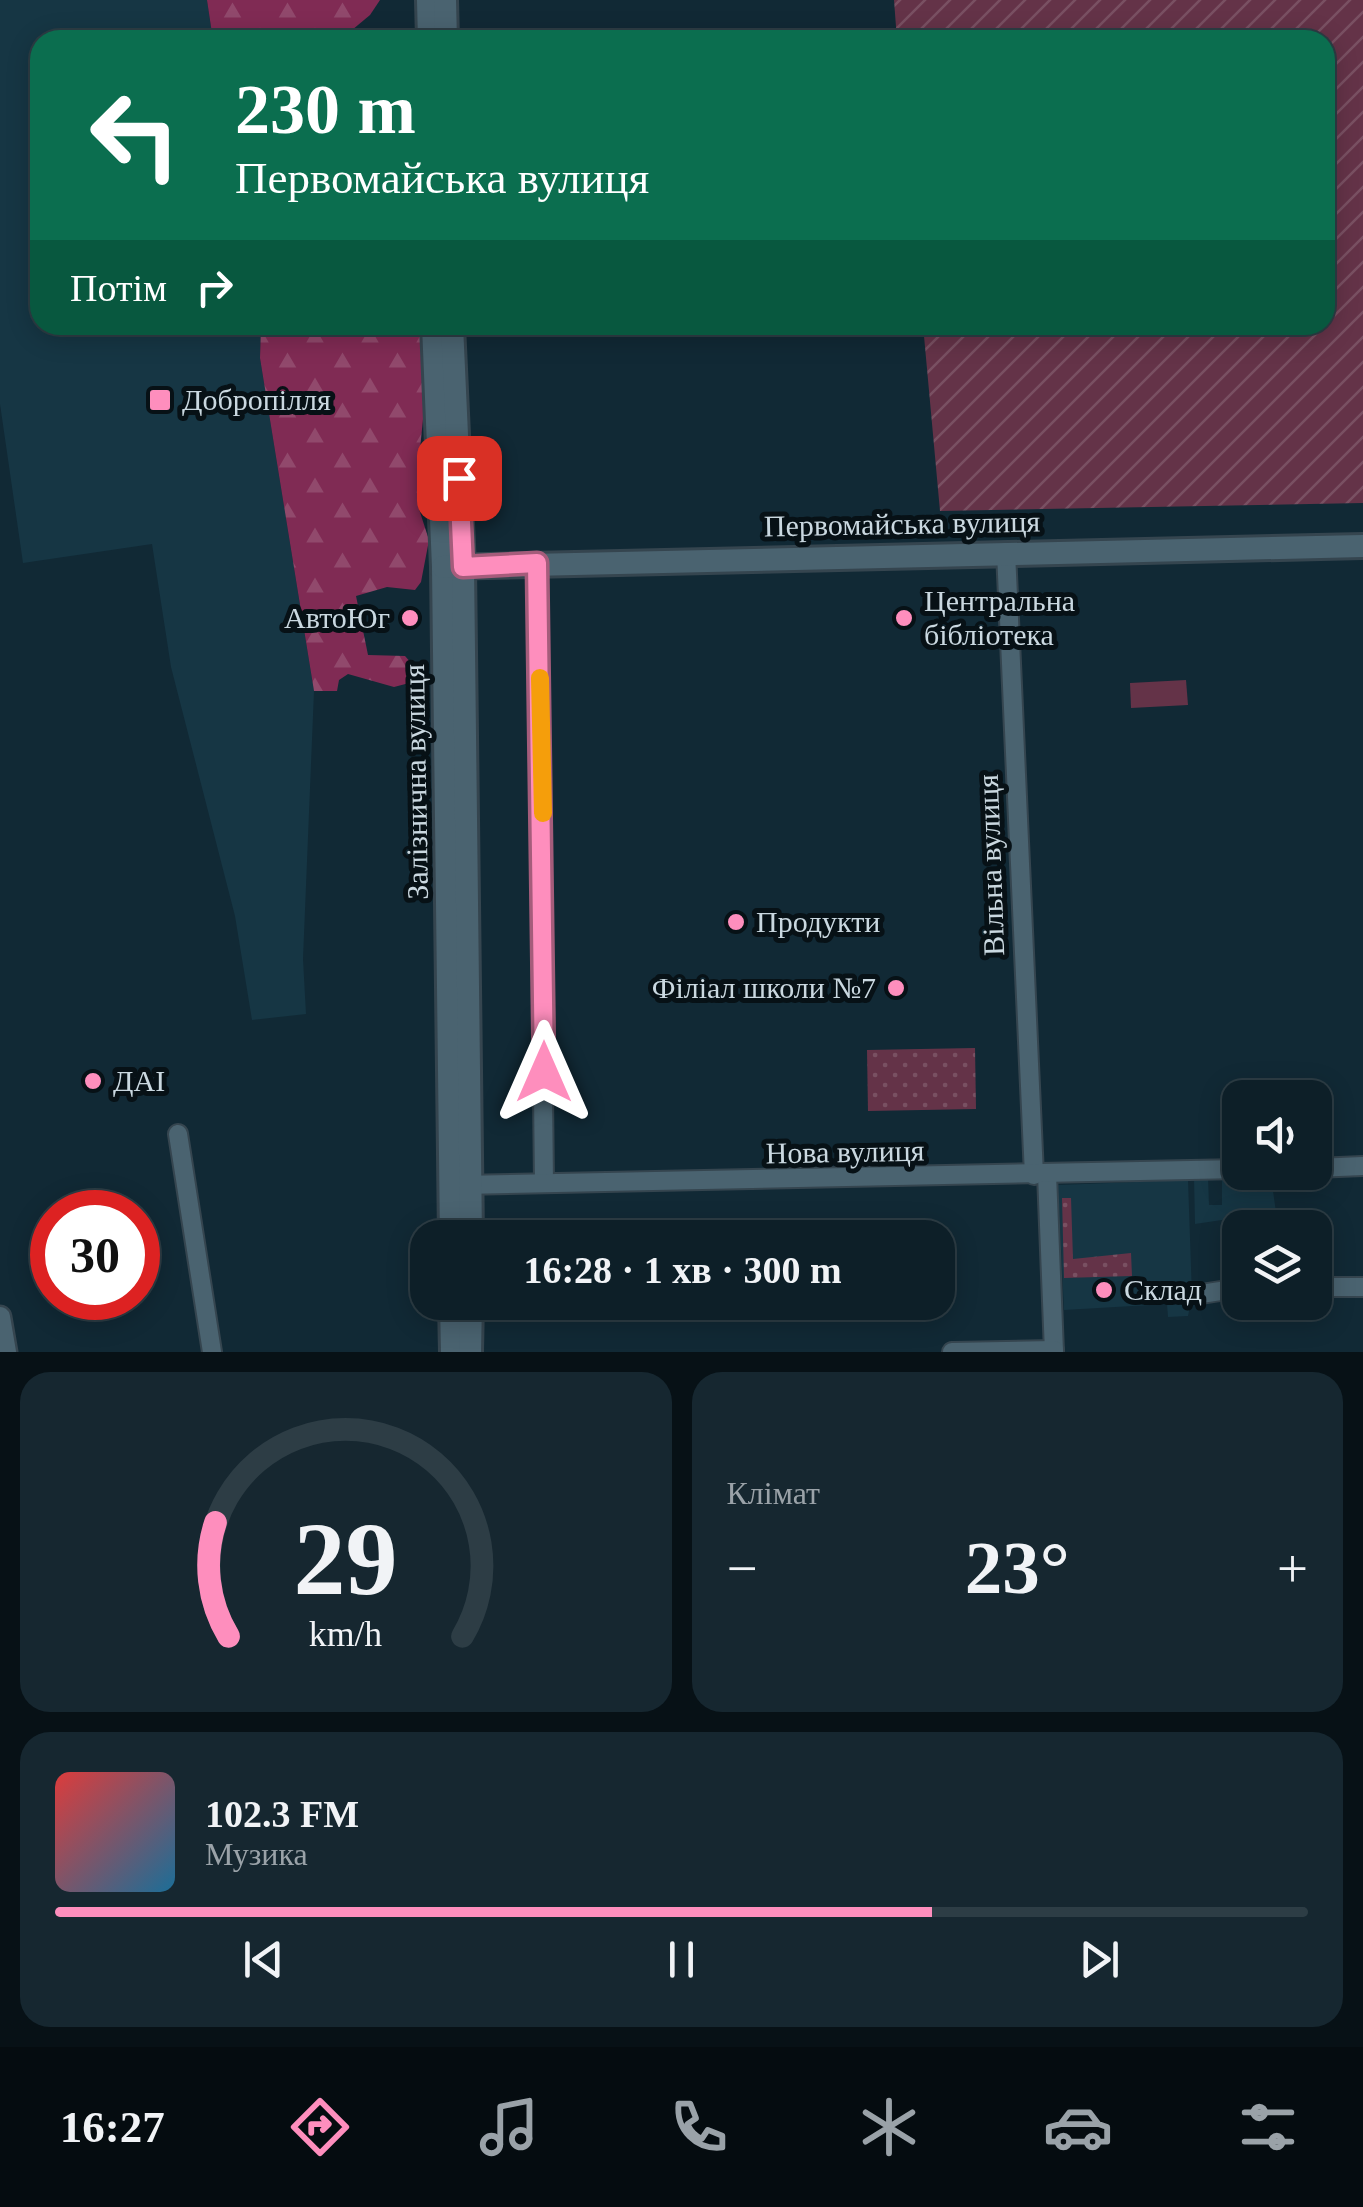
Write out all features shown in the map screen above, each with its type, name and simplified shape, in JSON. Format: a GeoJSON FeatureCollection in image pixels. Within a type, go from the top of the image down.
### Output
{"type":"FeatureCollection","features":[{"type":"Feature","properties":{"kind":"main road"},"geometry":{"type":"LineString","coordinates":[[428,0],[429,30]]}},
{"type":"Feature","properties":{"kind":"main road"},"geometry":{"type":"LineString","coordinates":[[445,0],[446,30]]}},
{"type":"Feature","properties":{"kind":"main road","name":"Залізнична вулиця"},"geometry":{"type":"LineString","coordinates":[[434,335],[453,567]]}},
{"type":"Feature","properties":{"kind":"main road","name":"Залізнична вулиця"},"geometry":{"type":"LineString","coordinates":[[452,335],[461,1185],[468,1220]]}},
{"type":"Feature","properties":{"kind":"main road","name":"Первомайська вулиця"},"geometry":{"type":"LineString","coordinates":[[453,567],[1363,546]]}},
{"type":"Feature","properties":{"kind":"main road","name":"Залізнична вулиця"},"geometry":{"type":"LineString","coordinates":[[454,1220],[461,1185]]}},
{"type":"Feature","properties":{"kind":"main road"},"geometry":{"type":"LineString","coordinates":[[451,1320],[452,1352]]}},
{"type":"Feature","properties":{"kind":"main road"},"geometry":{"type":"LineString","coordinates":[[470,1320],[470,1352]]}},
{"type":"Feature","properties":{"kind":"street","name":"Вільна вулиця"},"geometry":{"type":"LineString","coordinates":[[1006,552],[1054,1351]]}},
{"type":"Feature","properties":{"kind":"street"},"geometry":{"type":"LineString","coordinates":[[537,563],[544,1183]]}},
{"type":"Feature","properties":{"kind":"street"},"geometry":{"type":"LineString","coordinates":[[178,1134],[212,1352]]}},
{"type":"Feature","properties":{"kind":"street"},"geometry":{"type":"LineString","coordinates":[[1332,1167],[1363,1166]]}},
{"type":"Feature","properties":{"kind":"street","name":"Нова вулиця"},"geometry":{"type":"LineString","coordinates":[[461,1185],[1222,1170]]}},
{"type":"Feature","properties":{"kind":"street"},"geometry":{"type":"LineString","coordinates":[[1332,1287],[1363,1287]]}},
{"type":"Feature","properties":{"kind":"street"},"geometry":{"type":"LineString","coordinates":[[1201,1294],[1222,1291]]}},
{"type":"Feature","properties":{"kind":"street"},"geometry":{"type":"LineString","coordinates":[[0,1317],[6,1352]]}},
{"type":"Feature","properties":{"kind":"street"},"geometry":{"type":"LineString","coordinates":[[952,1352],[1054,1351]]}},
{"type":"Feature","properties":{"kind":"shaded area"},"geometry":{"type":"Polygon","coordinates":[[[0,0],[207,0],[212,30],[30,30],[30,335],[261,335],[260,358],[314,691],[303,959],[306,1014],[252,1020],[235,916],[171,667],[152,544],[23,563],[0,404],[0,0]]]}},
{"type":"Feature","properties":{"kind":"shaded area"},"geometry":{"type":"Polygon","coordinates":[[[894,0],[1363,0],[1363,503],[940,511],[924,335],[1335,335],[1335,30],[896,30],[894,0]]]}},
{"type":"Feature","properties":{"kind":"shaded area"},"geometry":{"type":"Polygon","coordinates":[[[1186,680],[1188,705],[1131,708],[1130,683],[1186,680]]]}},
{"type":"Feature","properties":{"kind":"shaded area"},"geometry":{"type":"Polygon","coordinates":[[[975,1048],[976,1109],[868,1111],[867,1050],[975,1048]]]}},
{"type":"Feature","properties":{"kind":"shaded area"},"geometry":{"type":"Polygon","coordinates":[[[1194,1178],[1208,1178],[1209,1205],[1222,1205],[1222,1190],[1273,1190],[1276,1210],[1222,1210],[1222,1220],[1195,1224],[1194,1178]]]}},
{"type":"Feature","properties":{"kind":"shaded area"},"geometry":{"type":"Polygon","coordinates":[[[1188,1180],[1192,1296],[1188,1316],[1168,1317],[1167,1304],[1064,1310],[1058,1185],[1188,1180]]]}},
{"type":"Feature","properties":{"kind":"shaded area"},"geometry":{"type":"Polygon","coordinates":[[[1062,1198],[1071,1198],[1073,1259],[1131,1253],[1132,1276],[1064,1278],[1062,1198]]]}},
{"type":"Feature","properties":{"kind":"green space"},"geometry":{"type":"Polygon","coordinates":[[[207,0],[380,0],[352,30],[212,30],[207,0]]]}},
{"type":"Feature","properties":{"kind":"green space"},"geometry":{"type":"Polygon","coordinates":[[[261,335],[420,335],[425,399],[419,459],[424,477],[418,506],[429,540],[421,582],[415,590],[387,587],[356,596],[368,655],[405,656],[412,664],[413,682],[394,687],[348,674],[339,680],[337,691],[314,691],[260,358],[261,335]]]}},
{"type":"Feature","properties":{"kind":"slow traffic"},"geometry":{"type":"LineString","coordinates":[[540,678],[543,813]]}},
{"type":"Feature","properties":{"kind":"place","name":"Добропілля"},"geometry":{"type":"Point","coordinates":[160,400]}},
{"type":"Feature","properties":{"kind":"place","name":"АвтоЮг"},"geometry":{"type":"Point","coordinates":[410,618]}},
{"type":"Feature","properties":{"kind":"place","name":"Центральна бібліотека"},"geometry":{"type":"Point","coordinates":[904,618]}},
{"type":"Feature","properties":{"kind":"place","name":"Продукти"},"geometry":{"type":"Point","coordinates":[736,922]}},
{"type":"Feature","properties":{"kind":"place","name":"Філіал школи №7"},"geometry":{"type":"Point","coordinates":[896,988]}},
{"type":"Feature","properties":{"kind":"place","name":"ДАІ"},"geometry":{"type":"Point","coordinates":[93,1081]}},
{"type":"Feature","properties":{"kind":"place","name":"Склад"},"geometry":{"type":"Point","coordinates":[1104,1290]}},
{"type":"Feature","properties":{"kind":"route"},"geometry":{"type":"LineString","coordinates":[[459,478],[463,567],[537,563],[544,850],[544,1072]]}}]}
